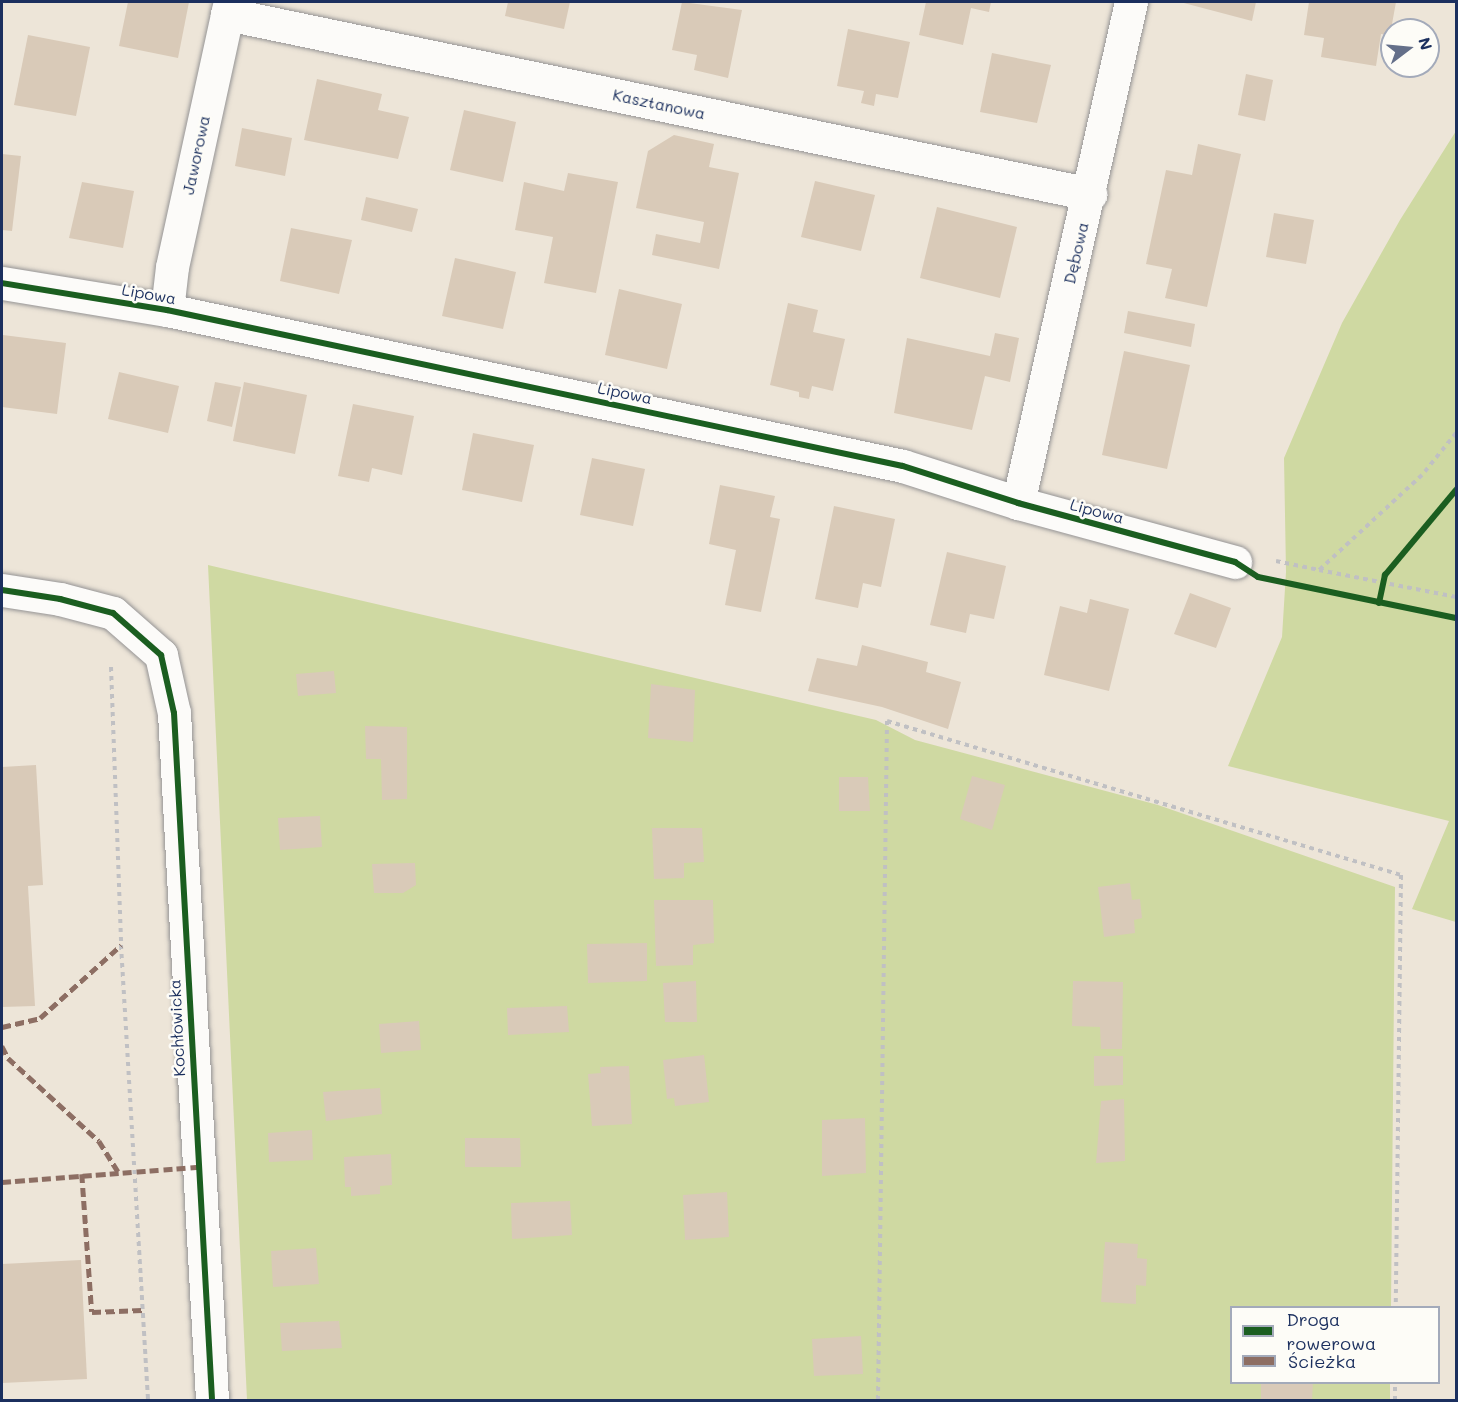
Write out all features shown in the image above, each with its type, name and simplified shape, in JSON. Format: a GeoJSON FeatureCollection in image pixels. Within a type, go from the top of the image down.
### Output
{"type":"FeatureCollection","features":[{"type":"Feature","properties":{"kind":"street","name":"Dębowa"},"geometry":{"type":"LineString","coordinates":[[1018,503],[1090,194],[1131,2]]}},
{"type":"Feature","properties":{"kind":"street","name":"Kasztanowa"},"geometry":{"type":"LineString","coordinates":[[229,8],[1090,194]]}},
{"type":"Feature","properties":{"kind":"street","name":"Jaworowa"},"geometry":{"type":"LineString","coordinates":[[167,310],[172,267],[229,8]]}},
{"type":"Feature","properties":{"kind":"street","name":"Lipowa"},"geometry":{"type":"LineString","coordinates":[[2,283],[167,310],[903,466],[1018,503],[1235,562]]}},
{"type":"Feature","properties":{"kind":"street","name":"Kochłowicka"},"geometry":{"type":"LineString","coordinates":[[2,590],[60,599],[113,613],[161,655],[174,713],[212,1401]]}},
{"type":"Feature","properties":{"kind":"path"},"geometry":{"type":"LineString","coordinates":[[1456,433],[1422,475],[1319,570],[1456,597]]}},
{"type":"Feature","properties":{"kind":"path"},"geometry":{"type":"LineString","coordinates":[[1382,593],[1385,575]]}},
{"type":"Feature","properties":{"kind":"path"},"geometry":{"type":"LineString","coordinates":[[106,661],[113,669],[121,945],[148,1401]]}},
{"type":"Feature","properties":{"kind":"path"},"geometry":{"type":"LineString","coordinates":[[878,1401],[887,721],[1401,875],[1396,1306]]}},
{"type":"Feature","properties":{"kind":"path"},"geometry":{"type":"LineString","coordinates":[[1395,1384],[1395,1401]]}},
{"type":"Feature","properties":{"kind":"green space"},"geometry":{"type":"Polygon","coordinates":[[[1456,131],[1456,922],[1412,909],[1449,821],[1228,766],[1282,637],[1286,572],[1284,458],[1342,323],[1400,220],[1456,131]]]}},
{"type":"Feature","properties":{"kind":"green space"},"geometry":{"type":"Polygon","coordinates":[[[208,565],[876,720],[915,740],[1158,805],[1395,887],[1391,1306],[1230,1306],[1230,1384],[1390,1384],[1390,1400],[247,1400],[208,565]]]}},
{"type":"Feature","properties":{"kind":"building"},"geometry":{"type":"Polygon","coordinates":[[[128,2],[189,2],[178,58],[119,46],[128,2]]]}},
{"type":"Feature","properties":{"kind":"building"},"geometry":{"type":"Polygon","coordinates":[[[508,2],[570,2],[564,29],[505,16],[508,2]]]}},
{"type":"Feature","properties":{"kind":"building"},"geometry":{"type":"Polygon","coordinates":[[[682,2],[742,10],[728,78],[694,70],[697,55],[672,50],[682,2]]]}},
{"type":"Feature","properties":{"kind":"building"},"geometry":{"type":"Polygon","coordinates":[[[926,2],[991,2],[989,12],[971,8],[963,45],[919,35],[926,2]]]}},
{"type":"Feature","properties":{"kind":"building"},"geometry":{"type":"Polygon","coordinates":[[[1180,2],[1256,2],[1252,21],[1180,2]]]}},
{"type":"Feature","properties":{"kind":"building"},"geometry":{"type":"Polygon","coordinates":[[[1309,2],[1396,2],[1393,18],[1380,18],[1380,40],[1376,66],[1321,57],[1324,38],[1304,35],[1309,2]]]}},
{"type":"Feature","properties":{"kind":"building"},"geometry":{"type":"Polygon","coordinates":[[[848,29],[910,42],[898,98],[876,94],[874,106],[861,103],[864,91],[837,86],[848,29]]]}},
{"type":"Feature","properties":{"kind":"building"},"geometry":{"type":"Polygon","coordinates":[[[28,35],[90,47],[76,116],[14,105],[28,35]]]}},
{"type":"Feature","properties":{"kind":"building"},"geometry":{"type":"Polygon","coordinates":[[[992,53],[1051,65],[1037,123],[980,112],[992,53]]]}},
{"type":"Feature","properties":{"kind":"building"},"geometry":{"type":"Polygon","coordinates":[[[1246,74],[1273,80],[1265,121],[1238,115],[1246,74]]]}},
{"type":"Feature","properties":{"kind":"building"},"geometry":{"type":"Polygon","coordinates":[[[317,79],[382,94],[378,110],[409,117],[398,159],[304,140],[317,79]]]}},
{"type":"Feature","properties":{"kind":"building"},"geometry":{"type":"Polygon","coordinates":[[[464,110],[516,122],[503,182],[450,170],[464,110]]]}},
{"type":"Feature","properties":{"kind":"building"},"geometry":{"type":"Polygon","coordinates":[[[242,128],[292,138],[285,176],[235,166],[242,128]]]}},
{"type":"Feature","properties":{"kind":"building"},"geometry":{"type":"Polygon","coordinates":[[[674,135],[714,144],[709,167],[739,173],[719,269],[652,255],[656,234],[700,243],[704,222],[636,208],[648,151],[674,135]]]}},
{"type":"Feature","properties":{"kind":"building"},"geometry":{"type":"Polygon","coordinates":[[[1198,144],[1241,154],[1207,307],[1165,298],[1172,269],[1146,264],[1166,170],[1192,175],[1198,144]]]}},
{"type":"Feature","properties":{"kind":"building"},"geometry":{"type":"Polygon","coordinates":[[[2,154],[21,156],[12,231],[2,230],[2,154]]]}},
{"type":"Feature","properties":{"kind":"building"},"geometry":{"type":"Polygon","coordinates":[[[568,173],[618,182],[596,293],[544,283],[553,237],[515,230],[524,182],[564,191],[568,173]]]}},
{"type":"Feature","properties":{"kind":"building"},"geometry":{"type":"Polygon","coordinates":[[[815,181],[875,195],[861,251],[801,237],[815,181]]]}},
{"type":"Feature","properties":{"kind":"building"},"geometry":{"type":"Polygon","coordinates":[[[82,182],[134,191],[123,248],[69,238],[82,182]]]}},
{"type":"Feature","properties":{"kind":"building"},"geometry":{"type":"Polygon","coordinates":[[[366,197],[418,209],[412,232],[361,220],[366,197]]]}},
{"type":"Feature","properties":{"kind":"building"},"geometry":{"type":"Polygon","coordinates":[[[937,207],[1017,227],[1000,298],[920,278],[937,207]]]}},
{"type":"Feature","properties":{"kind":"building"},"geometry":{"type":"Polygon","coordinates":[[[1274,213],[1314,220],[1306,264],[1266,257],[1274,213]]]}},
{"type":"Feature","properties":{"kind":"building"},"geometry":{"type":"Polygon","coordinates":[[[291,228],[352,240],[339,294],[280,281],[291,228]]]}},
{"type":"Feature","properties":{"kind":"building"},"geometry":{"type":"Polygon","coordinates":[[[455,258],[516,272],[503,329],[442,316],[455,258]]]}},
{"type":"Feature","properties":{"kind":"building"},"geometry":{"type":"Polygon","coordinates":[[[619,289],[682,304],[667,369],[605,355],[619,289]]]}},
{"type":"Feature","properties":{"kind":"building"},"geometry":{"type":"Polygon","coordinates":[[[788,303],[818,310],[813,332],[845,339],[833,391],[812,386],[809,399],[799,397],[799,392],[770,385],[788,303]]]}},
{"type":"Feature","properties":{"kind":"building"},"geometry":{"type":"Polygon","coordinates":[[[1128,311],[1195,324],[1191,347],[1124,333],[1128,311]]]}},
{"type":"Feature","properties":{"kind":"building"},"geometry":{"type":"Polygon","coordinates":[[[995,333],[1019,338],[1010,382],[985,376],[972,430],[894,413],[907,338],[990,356],[995,333]]]}},
{"type":"Feature","properties":{"kind":"building"},"geometry":{"type":"Polygon","coordinates":[[[3,335],[66,343],[57,414],[2,407],[3,335]]]}},
{"type":"Feature","properties":{"kind":"building"},"geometry":{"type":"Polygon","coordinates":[[[1124,351],[1190,365],[1167,469],[1102,455],[1124,351]]]}},
{"type":"Feature","properties":{"kind":"building"},"geometry":{"type":"Polygon","coordinates":[[[119,372],[179,386],[168,433],[108,419],[119,372]]]}},
{"type":"Feature","properties":{"kind":"building"},"geometry":{"type":"Polygon","coordinates":[[[215,382],[241,387],[232,427],[207,421],[215,382]]]}},
{"type":"Feature","properties":{"kind":"building"},"geometry":{"type":"Polygon","coordinates":[[[244,382],[307,395],[295,454],[233,441],[244,382]]]}},
{"type":"Feature","properties":{"kind":"building"},"geometry":{"type":"Polygon","coordinates":[[[353,404],[414,416],[402,475],[372,468],[369,482],[338,476],[353,404]]]}},
{"type":"Feature","properties":{"kind":"building"},"geometry":{"type":"Polygon","coordinates":[[[473,433],[534,445],[522,502],[462,490],[473,433]]]}},
{"type":"Feature","properties":{"kind":"building"},"geometry":{"type":"Polygon","coordinates":[[[592,458],[645,469],[633,526],[580,515],[592,458]]]}},
{"type":"Feature","properties":{"kind":"building"},"geometry":{"type":"Polygon","coordinates":[[[720,485],[775,496],[770,517],[780,519],[761,612],[725,605],[736,550],[709,544],[720,485]]]}},
{"type":"Feature","properties":{"kind":"building"},"geometry":{"type":"Polygon","coordinates":[[[834,506],[895,519],[881,587],[863,583],[858,608],[815,599],[834,506]]]}},
{"type":"Feature","properties":{"kind":"building"},"geometry":{"type":"Polygon","coordinates":[[[947,552],[1006,566],[994,619],[970,614],[966,633],[930,625],[947,552]]]}},
{"type":"Feature","properties":{"kind":"building"},"geometry":{"type":"Polygon","coordinates":[[[1190,593],[1231,608],[1216,648],[1174,634],[1190,593]]]}},
{"type":"Feature","properties":{"kind":"building"},"geometry":{"type":"Polygon","coordinates":[[[1090,599],[1129,609],[1109,691],[1044,675],[1060,606],[1087,613],[1090,599]]]}},
{"type":"Feature","properties":{"kind":"building"},"geometry":{"type":"Polygon","coordinates":[[[862,645],[928,662],[926,672],[961,682],[948,729],[882,707],[808,691],[817,658],[857,666],[862,645]]]}},
{"type":"Feature","properties":{"kind":"building"},"geometry":{"type":"Polygon","coordinates":[[[334,671],[336,693],[298,696],[296,674],[334,671]]]}},
{"type":"Feature","properties":{"kind":"building"},"geometry":{"type":"Polygon","coordinates":[[[651,684],[695,690],[693,742],[648,738],[651,684]]]}},
{"type":"Feature","properties":{"kind":"building"},"geometry":{"type":"Polygon","coordinates":[[[365,726],[407,727],[407,799],[382,800],[381,759],[366,759],[365,726]]]}},
{"type":"Feature","properties":{"kind":"building"},"geometry":{"type":"Polygon","coordinates":[[[36,765],[43,885],[28,886],[35,1006],[2,1007],[2,767],[36,765]]]}},
{"type":"Feature","properties":{"kind":"building"},"geometry":{"type":"Polygon","coordinates":[[[972,776],[1005,785],[992,830],[960,819],[972,776]]]}},
{"type":"Feature","properties":{"kind":"building"},"geometry":{"type":"Polygon","coordinates":[[[839,777],[868,777],[870,811],[839,811],[839,777]]]}},
{"type":"Feature","properties":{"kind":"building"},"geometry":{"type":"Polygon","coordinates":[[[320,816],[322,847],[280,850],[278,818],[320,816]]]}},
{"type":"Feature","properties":{"kind":"building"},"geometry":{"type":"Polygon","coordinates":[[[652,828],[702,828],[704,862],[684,863],[684,878],[654,879],[652,828]]]}},
{"type":"Feature","properties":{"kind":"building"},"geometry":{"type":"Polygon","coordinates":[[[415,863],[416,885],[403,893],[374,893],[372,864],[415,863]]]}},
{"type":"Feature","properties":{"kind":"building"},"geometry":{"type":"Polygon","coordinates":[[[1130,883],[1132,900],[1140,899],[1142,918],[1134,920],[1135,933],[1104,937],[1098,887],[1130,883]]]}},
{"type":"Feature","properties":{"kind":"building"},"geometry":{"type":"Polygon","coordinates":[[[654,900],[713,900],[714,943],[693,945],[693,965],[656,966],[654,900]]]}},
{"type":"Feature","properties":{"kind":"building"},"geometry":{"type":"Polygon","coordinates":[[[647,943],[647,981],[588,983],[587,944],[647,943]]]}},
{"type":"Feature","properties":{"kind":"building"},"geometry":{"type":"Polygon","coordinates":[[[696,981],[697,1022],[665,1022],[663,983],[696,981]]]}},
{"type":"Feature","properties":{"kind":"building"},"geometry":{"type":"Polygon","coordinates":[[[1073,981],[1123,982],[1122,1049],[1101,1049],[1100,1027],[1072,1026],[1073,981]]]}},
{"type":"Feature","properties":{"kind":"building"},"geometry":{"type":"Polygon","coordinates":[[[567,1006],[569,1032],[508,1035],[507,1008],[567,1006]]]}},
{"type":"Feature","properties":{"kind":"building"},"geometry":{"type":"Polygon","coordinates":[[[419,1021],[421,1050],[381,1053],[379,1024],[419,1021]]]}},
{"type":"Feature","properties":{"kind":"building"},"geometry":{"type":"Polygon","coordinates":[[[704,1055],[709,1102],[675,1106],[674,1098],[667,1099],[663,1060],[704,1055]]]}},
{"type":"Feature","properties":{"kind":"building"},"geometry":{"type":"Polygon","coordinates":[[[1094,1056],[1123,1056],[1123,1085],[1094,1086],[1094,1056]]]}},
{"type":"Feature","properties":{"kind":"building"},"geometry":{"type":"Polygon","coordinates":[[[629,1066],[632,1124],[592,1126],[588,1074],[601,1073],[600,1067],[629,1066]]]}},
{"type":"Feature","properties":{"kind":"building"},"geometry":{"type":"Polygon","coordinates":[[[380,1088],[382,1114],[326,1121],[323,1092],[380,1088]]]}},
{"type":"Feature","properties":{"kind":"building"},"geometry":{"type":"Polygon","coordinates":[[[1124,1099],[1125,1161],[1096,1163],[1101,1101],[1124,1099]]]}},
{"type":"Feature","properties":{"kind":"building"},"geometry":{"type":"Polygon","coordinates":[[[865,1118],[866,1173],[822,1176],[822,1120],[865,1118]]]}},
{"type":"Feature","properties":{"kind":"building"},"geometry":{"type":"Polygon","coordinates":[[[312,1130],[313,1160],[269,1162],[268,1133],[312,1130]]]}},
{"type":"Feature","properties":{"kind":"building"},"geometry":{"type":"Polygon","coordinates":[[[465,1138],[520,1138],[521,1167],[465,1167],[465,1138]]]}},
{"type":"Feature","properties":{"kind":"building"},"geometry":{"type":"Polygon","coordinates":[[[391,1154],[392,1185],[380,1186],[380,1194],[351,1196],[351,1187],[345,1187],[344,1157],[391,1154]]]}},
{"type":"Feature","properties":{"kind":"building"},"geometry":{"type":"Polygon","coordinates":[[[727,1192],[729,1237],[685,1240],[683,1195],[727,1192]]]}},
{"type":"Feature","properties":{"kind":"building"},"geometry":{"type":"Polygon","coordinates":[[[570,1201],[572,1235],[512,1239],[511,1203],[570,1201]]]}},
{"type":"Feature","properties":{"kind":"building"},"geometry":{"type":"Polygon","coordinates":[[[1105,1242],[1138,1244],[1137,1258],[1147,1259],[1146,1286],[1136,1285],[1136,1304],[1101,1302],[1105,1242]]]}},
{"type":"Feature","properties":{"kind":"building"},"geometry":{"type":"Polygon","coordinates":[[[316,1248],[319,1284],[273,1287],[271,1251],[316,1248]]]}},
{"type":"Feature","properties":{"kind":"building"},"geometry":{"type":"Polygon","coordinates":[[[81,1260],[87,1379],[2,1383],[2,1264],[81,1260]]]}},
{"type":"Feature","properties":{"kind":"building"},"geometry":{"type":"Polygon","coordinates":[[[339,1321],[342,1348],[282,1351],[280,1323],[339,1321]]]}},
{"type":"Feature","properties":{"kind":"building"},"geometry":{"type":"Polygon","coordinates":[[[861,1336],[863,1374],[814,1376],[812,1339],[861,1336]]]}},
{"type":"Feature","properties":{"kind":"building"},"geometry":{"type":"Polygon","coordinates":[[[1261,1384],[1313,1384],[1312,1400],[1261,1400],[1261,1384]]]}},
{"type":"Feature","properties":{"kind":"marked path"},"geometry":{"type":"LineString","coordinates":[[2,1027],[40,1018],[121,945]]}},
{"type":"Feature","properties":{"kind":"marked path"},"geometry":{"type":"LineString","coordinates":[[2,1046],[8,1058],[99,1141],[118,1171]]}},
{"type":"Feature","properties":{"kind":"marked path"},"geometry":{"type":"LineString","coordinates":[[2,1182],[199,1167]]}},
{"type":"Feature","properties":{"kind":"marked path"},"geometry":{"type":"LineString","coordinates":[[82,1174],[92,1312],[142,1310]]}},
{"type":"Feature","properties":{"kind":"cycle path"},"geometry":{"type":"LineString","coordinates":[[2,283],[167,310],[903,466],[1018,503],[1235,562],[1258,577],[1456,618]]}},
{"type":"Feature","properties":{"kind":"cycle path"},"geometry":{"type":"LineString","coordinates":[[1379,603],[1385,575],[1456,490]]}},
{"type":"Feature","properties":{"kind":"cycle path"},"geometry":{"type":"LineString","coordinates":[[2,590],[60,599],[113,613],[161,655],[174,713],[212,1400]]}}]}
